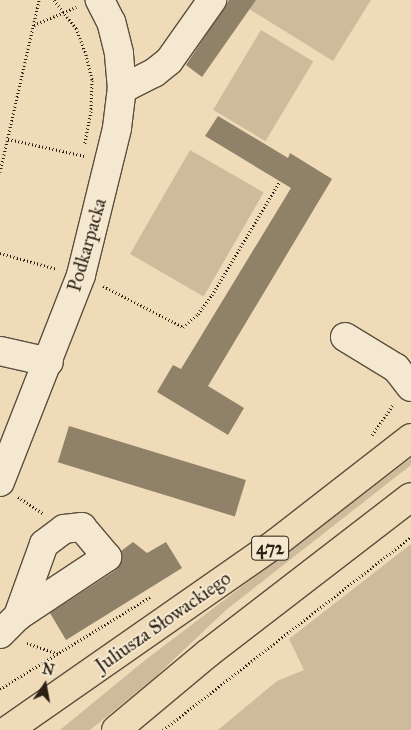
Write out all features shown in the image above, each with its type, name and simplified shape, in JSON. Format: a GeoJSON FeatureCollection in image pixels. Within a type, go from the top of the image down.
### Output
{"type":"FeatureCollection","features":[{"type":"Feature","properties":{"kind":"main road","name":"Juliusza Słowackiego"},"geometry":{"type":"LineString","coordinates":[[8,730],[276,543],[411,438]]}},
{"type":"Feature","properties":{"kind":"main road","name":"472"},"geometry":{"type":"LineString","coordinates":[[116,730],[207,654],[411,497]]}},
{"type":"Feature","properties":{"kind":"street","name":"Podkarpacka"},"geometry":{"type":"LineString","coordinates":[[8,489],[81,275],[110,162],[122,89],[119,53],[111,22],[100,0]]}},
{"type":"Feature","properties":{"kind":"street"},"geometry":{"type":"LineString","coordinates":[[122,89],[154,73],[169,61],[212,0]]}},
{"type":"Feature","properties":{"kind":"street"},"geometry":{"type":"LineString","coordinates":[[345,337],[396,368],[411,387]]}},
{"type":"Feature","properties":{"kind":"street"},"geometry":{"type":"LineString","coordinates":[[0,352],[50,362]]}},
{"type":"Feature","properties":{"kind":"street"},"geometry":{"type":"LineString","coordinates":[[82,527],[107,557],[12,630],[44,544],[64,529],[82,527]]}},
{"type":"Feature","properties":{"kind":"path"},"geometry":{"type":"LineString","coordinates":[[0,172],[39,0]]}},
{"type":"Feature","properties":{"kind":"path"},"geometry":{"type":"LineString","coordinates":[[54,0],[66,12],[86,51],[92,80],[91,111],[80,165]]}},
{"type":"Feature","properties":{"kind":"path"},"geometry":{"type":"LineString","coordinates":[[33,26],[66,12]]}},
{"type":"Feature","properties":{"kind":"path"},"geometry":{"type":"LineString","coordinates":[[8,139],[110,162]]}},
{"type":"Feature","properties":{"kind":"path"},"geometry":{"type":"LineString","coordinates":[[112,290],[183,327],[198,314],[212,295],[280,181]]}},
{"type":"Feature","properties":{"kind":"path"},"geometry":{"type":"LineString","coordinates":[[53,278],[59,262]]}},
{"type":"Feature","properties":{"kind":"path"},"geometry":{"type":"LineString","coordinates":[[370,438],[400,395],[411,387]]}},
{"type":"Feature","properties":{"kind":"path"},"geometry":{"type":"LineString","coordinates":[[8,489],[64,529]]}},
{"type":"Feature","properties":{"kind":"path"},"geometry":{"type":"LineString","coordinates":[[163,730],[411,537]]}},
{"type":"Feature","properties":{"kind":"path"},"geometry":{"type":"LineString","coordinates":[[0,689],[152,597]]}},
{"type":"Feature","properties":{"kind":"path"},"geometry":{"type":"LineString","coordinates":[[12,630],[59,654]]}},
{"type":"Feature","properties":{"kind":"shaded area"},"geometry":{"type":"Polygon","coordinates":[[[255,0],[371,0],[333,61],[249,9],[255,0]]]}},
{"type":"Feature","properties":{"kind":"shaded area"},"geometry":{"type":"Polygon","coordinates":[[[261,30],[313,61],[265,141],[213,110],[261,30]]]}},
{"type":"Feature","properties":{"kind":"shaded area"},"geometry":{"type":"Polygon","coordinates":[[[190,150],[264,192],[204,296],[130,254],[190,150]]]}},
{"type":"Feature","properties":{"kind":"shaded area"},"geometry":{"type":"Polygon","coordinates":[[[411,458],[411,465],[226,610],[153,679],[90,730],[60,730],[144,661],[411,458]]]}},
{"type":"Feature","properties":{"kind":"shaded area"},"geometry":{"type":"Polygon","coordinates":[[[411,544],[411,730],[218,730],[277,681],[304,670],[289,639],[411,544]]]}},
{"type":"Feature","properties":{"kind":"building"},"geometry":{"type":"Polygon","coordinates":[[[229,0],[256,0],[202,77],[186,65],[229,0]]]}},
{"type":"Feature","properties":{"kind":"building"},"geometry":{"type":"Polygon","coordinates":[[[218,116],[288,158],[290,153],[332,179],[208,386],[244,408],[228,435],[157,392],[173,365],[181,369],[291,188],[205,136],[218,116]]]}},
{"type":"Feature","properties":{"kind":"building"},"geometry":{"type":"Polygon","coordinates":[[[69,426],[246,480],[235,516],[58,462],[69,426]]]}},
{"type":"Feature","properties":{"kind":"building"},"geometry":{"type":"Polygon","coordinates":[[[133,542],[147,553],[166,542],[182,568],[66,640],[50,613],[116,570],[121,563],[121,551],[133,542]]]}}]}
